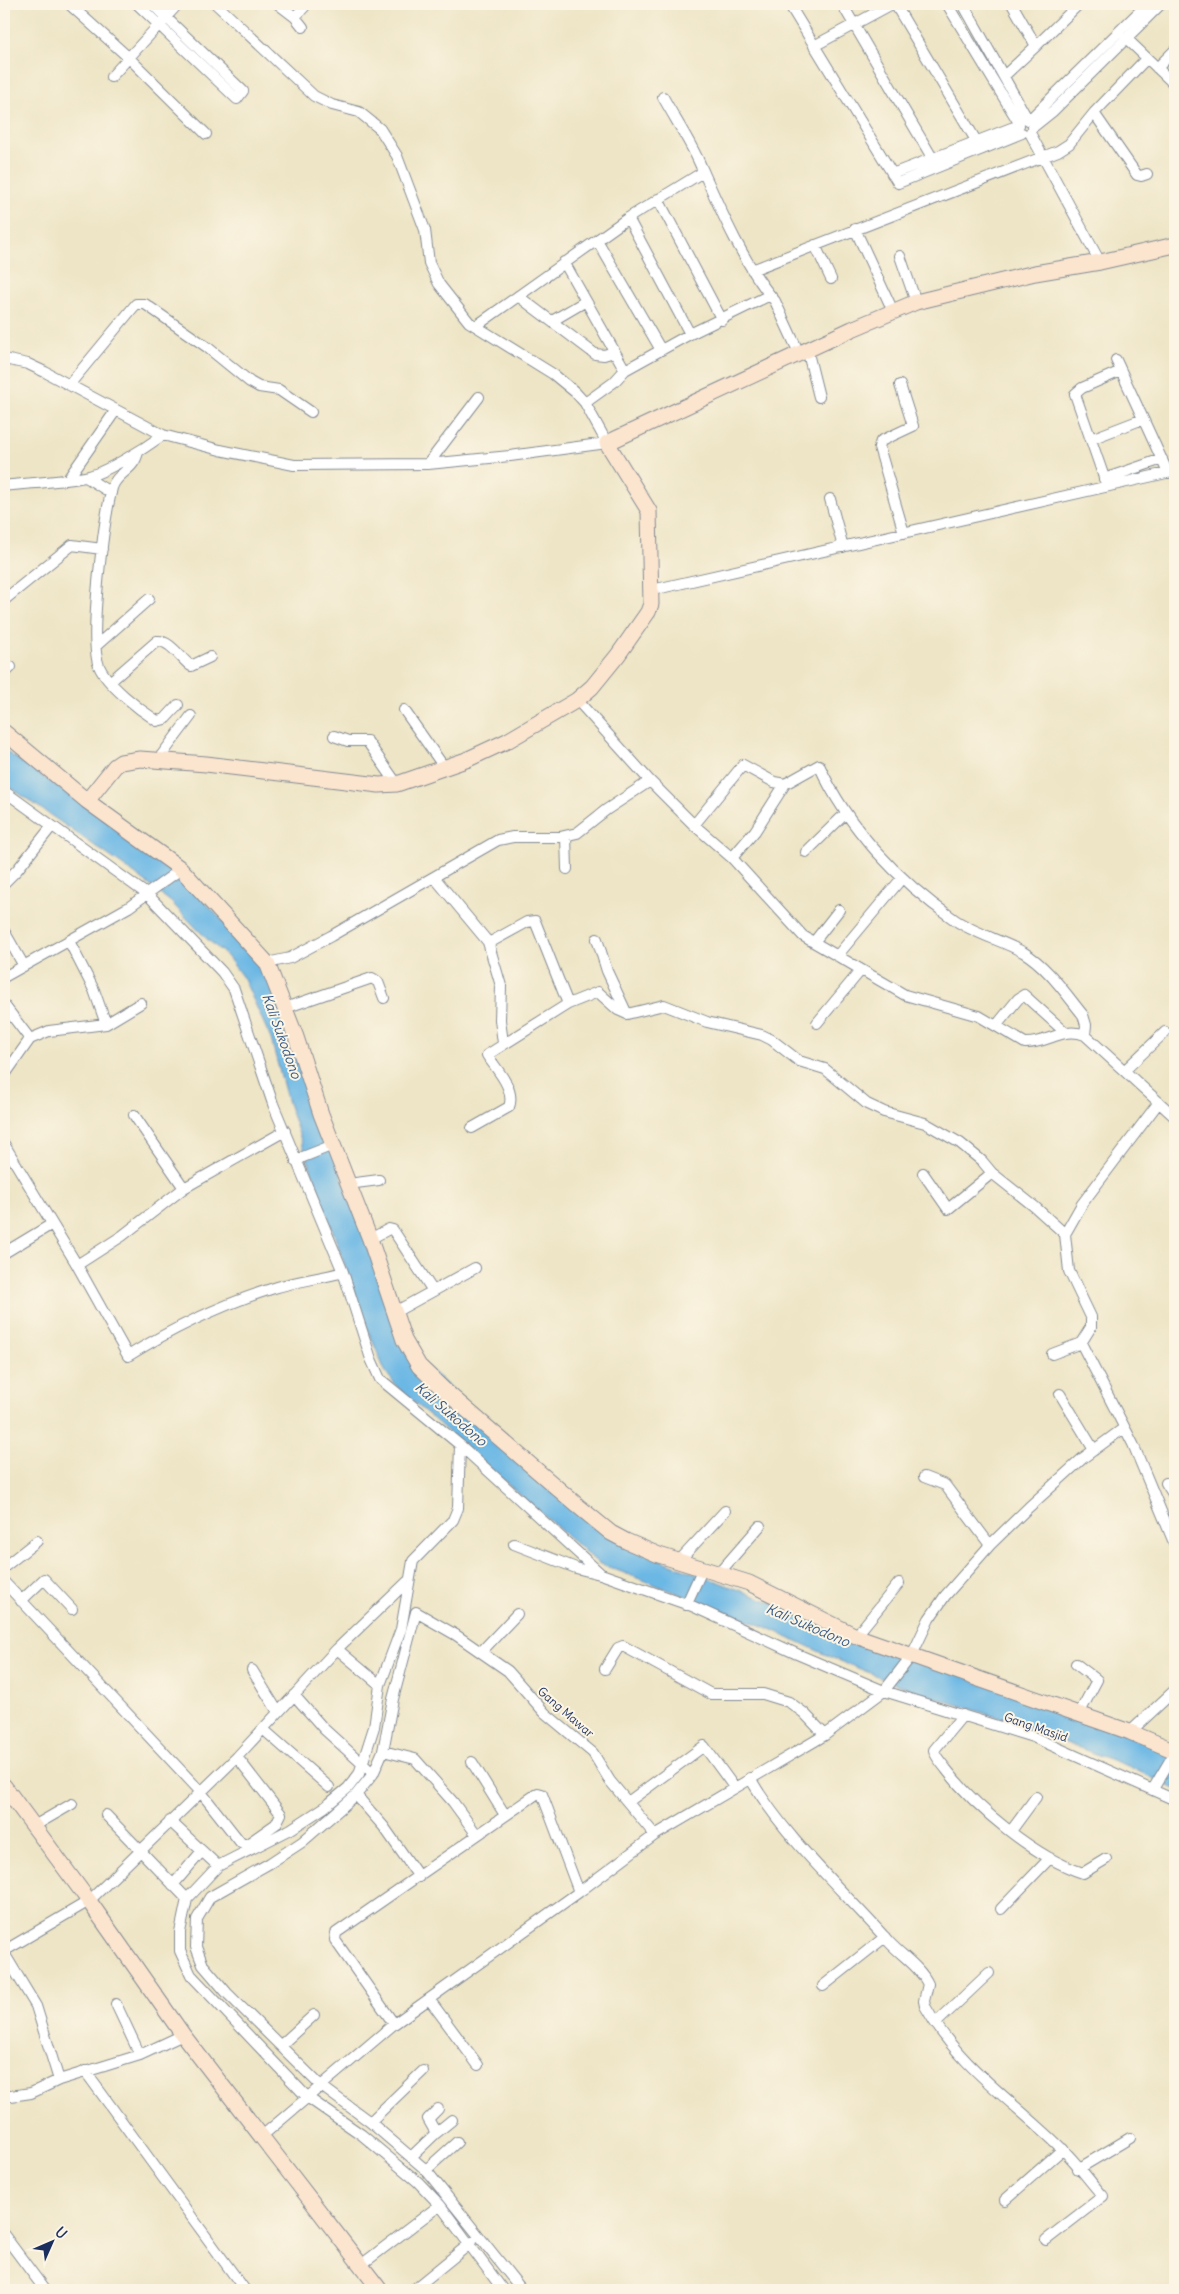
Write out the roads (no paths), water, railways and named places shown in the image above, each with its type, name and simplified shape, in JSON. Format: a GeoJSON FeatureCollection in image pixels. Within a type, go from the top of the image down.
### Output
{"type":"FeatureCollection","features":[{"type":"Feature","properties":{"kind":"street"},"geometry":{"type":"LineString","coordinates":[[69,4],[128,57],[206,134]]}},
{"type":"Feature","properties":{"kind":"street"},"geometry":{"type":"LineString","coordinates":[[137,4],[162,20],[243,91],[237,98],[162,20],[152,4]]}},
{"type":"Feature","properties":{"kind":"street"},"geometry":{"type":"LineString","coordinates":[[111,77],[178,4]]}},
{"type":"Feature","properties":{"kind":"street"},"geometry":{"type":"LineString","coordinates":[[87,801],[110,771],[121,762],[158,760],[206,764],[362,784],[397,784],[466,760],[580,703],[618,655],[648,612],[652,590],[649,511],[607,443],[586,403],[553,374],[476,326],[462,314],[439,284],[429,263],[425,230],[401,166],[392,144],[380,129],[359,112],[332,104],[314,96],[216,4]]}},
{"type":"Feature","properties":{"kind":"street"},"geometry":{"type":"LineString","coordinates":[[278,4],[295,17],[303,27]]}},
{"type":"Feature","properties":{"kind":"street"},"geometry":{"type":"LineString","coordinates":[[295,17],[307,4]]}},
{"type":"Feature","properties":{"kind":"street"},"geometry":{"type":"LineString","coordinates":[[789,4],[892,174],[961,153],[1026,126],[1053,112],[1161,4]]}},
{"type":"Feature","properties":{"kind":"street"},"geometry":{"type":"LineString","coordinates":[[842,4],[934,162]]}},
{"type":"Feature","properties":{"kind":"street"},"geometry":{"type":"LineString","coordinates":[[814,46],[893,4],[979,146]]}},
{"type":"Feature","properties":{"kind":"street"},"geometry":{"type":"LineString","coordinates":[[947,4],[1026,126],[1100,262]]}},
{"type":"Feature","properties":{"kind":"street"},"geometry":{"type":"LineString","coordinates":[[964,4],[1004,75],[1026,126]]}},
{"type":"Feature","properties":{"kind":"street"},"geometry":{"type":"LineString","coordinates":[[1012,4],[1036,46]]}},
{"type":"Feature","properties":{"kind":"street"},"geometry":{"type":"LineString","coordinates":[[1004,75],[1079,4]]}},
{"type":"Feature","properties":{"kind":"street"},"geometry":{"type":"LineString","coordinates":[[1026,126],[1147,4]]}},
{"type":"Feature","properties":{"kind":"street"},"geometry":{"type":"LineString","coordinates":[[1126,38],[1174,82]]}},
{"type":"Feature","properties":{"kind":"street"},"geometry":{"type":"LineString","coordinates":[[1157,68],[1175,50]]}},
{"type":"Feature","properties":{"kind":"street"},"geometry":{"type":"LineString","coordinates":[[752,270],[1044,157],[1069,144],[1094,113],[1146,58]]}},
{"type":"Feature","properties":{"kind":"street"},"geometry":{"type":"LineString","coordinates":[[662,97],[703,172],[752,270],[768,296],[775,301],[803,351],[819,397]]}},
{"type":"Feature","properties":{"kind":"street"},"geometry":{"type":"LineString","coordinates":[[1094,113],[1137,175],[1147,174]]}},
{"type":"Feature","properties":{"kind":"street"},"geometry":{"type":"LineString","coordinates":[[476,326],[628,218],[703,172]]}},
{"type":"Feature","properties":{"kind":"street"},"geometry":{"type":"LineString","coordinates":[[658,199],[722,320]]}},
{"type":"Feature","properties":{"kind":"street"},"geometry":{"type":"LineString","coordinates":[[628,218],[690,334]]}},
{"type":"Feature","properties":{"kind":"street"},"geometry":{"type":"LineString","coordinates":[[855,229],[893,311]]}},
{"type":"Feature","properties":{"kind":"street"},"geometry":{"type":"LineString","coordinates":[[597,240],[660,350]]}},
{"type":"Feature","properties":{"kind":"street"},"geometry":{"type":"LineString","coordinates":[[814,245],[831,279]]}},
{"type":"Feature","properties":{"kind":"street"},"geometry":{"type":"LineString","coordinates":[[4,359],[28,364],[163,435],[229,452],[294,465],[428,464],[510,456],[607,443],[803,351],[916,302],[1035,273],[1100,262],[1175,245]]}},
{"type":"Feature","properties":{"kind":"street"},"geometry":{"type":"LineString","coordinates":[[900,256],[916,302]]}},
{"type":"Feature","properties":{"kind":"street"},"geometry":{"type":"LineString","coordinates":[[564,262],[625,370]]}},
{"type":"Feature","properties":{"kind":"street"},"geometry":{"type":"LineString","coordinates":[[518,296],[595,354],[604,355],[614,352]]}},
{"type":"Feature","properties":{"kind":"street"},"geometry":{"type":"LineString","coordinates":[[586,403],[614,382],[625,370],[690,334],[768,296]]}},
{"type":"Feature","properties":{"kind":"street"},"geometry":{"type":"LineString","coordinates":[[552,321],[586,301]]}},
{"type":"Feature","properties":{"kind":"street"},"geometry":{"type":"LineString","coordinates":[[69,385],[118,323],[136,304],[140,303],[145,304],[206,347],[250,382],[260,387],[279,390],[311,412]]}},
{"type":"Feature","properties":{"kind":"street"},"geometry":{"type":"LineString","coordinates":[[652,590],[904,533],[1106,483],[1171,472],[1162,459],[1116,360]]}},
{"type":"Feature","properties":{"kind":"street"},"geometry":{"type":"LineString","coordinates":[[1106,483],[1075,394],[1082,388],[1121,371]]}},
{"type":"Feature","properties":{"kind":"street"},"geometry":{"type":"LineString","coordinates":[[900,385],[914,425],[881,442],[878,447],[904,533]]}},
{"type":"Feature","properties":{"kind":"street"},"geometry":{"type":"LineString","coordinates":[[428,464],[479,397]]}},
{"type":"Feature","properties":{"kind":"street"},"geometry":{"type":"LineString","coordinates":[[68,478],[116,410]]}},
{"type":"Feature","properties":{"kind":"street"},"geometry":{"type":"LineString","coordinates":[[1091,438],[1143,420]]}},
{"type":"Feature","properties":{"kind":"street"},"geometry":{"type":"LineString","coordinates":[[4,486],[86,477],[103,470],[131,453],[138,452],[163,435]]}},
{"type":"Feature","properties":{"kind":"street"},"geometry":{"type":"LineString","coordinates":[[138,452],[132,467],[117,480],[111,493],[102,549],[96,645],[100,668],[110,681],[137,707],[157,721],[165,719],[178,705]]}},
{"type":"Feature","properties":{"kind":"street"},"geometry":{"type":"LineString","coordinates":[[1106,483],[1162,459]]}},
{"type":"Feature","properties":{"kind":"street"},"geometry":{"type":"LineString","coordinates":[[86,477],[111,493]]}},
{"type":"Feature","properties":{"kind":"street"},"geometry":{"type":"LineString","coordinates":[[830,499],[843,547]]}},
{"type":"Feature","properties":{"kind":"street"},"geometry":{"type":"LineString","coordinates":[[4,600],[72,546],[102,549]]}},
{"type":"Feature","properties":{"kind":"street"},"geometry":{"type":"LineString","coordinates":[[96,645],[149,599]]}},
{"type":"Feature","properties":{"kind":"street"},"geometry":{"type":"LineString","coordinates":[[110,681],[157,641],[161,641],[170,647],[191,666],[210,657]]}},
{"type":"Feature","properties":{"kind":"street"},"geometry":{"type":"LineString","coordinates":[[4,674],[11,666]]}},
{"type":"Feature","properties":{"kind":"street"},"geometry":{"type":"LineString","coordinates":[[580,703],[650,781],[694,825],[732,858],[803,936],[905,994],[972,1013],[1025,1043],[1065,1032],[1076,1031],[1085,1035],[1175,1117]]}},
{"type":"Feature","properties":{"kind":"street"},"geometry":{"type":"LineString","coordinates":[[404,710],[444,767]]}},
{"type":"Feature","properties":{"kind":"street"},"geometry":{"type":"LineString","coordinates":[[158,760],[191,716]]}},
{"type":"Feature","properties":{"kind":"street"},"geometry":{"type":"LineString","coordinates":[[4,732],[87,801],[180,870],[267,963],[285,1008],[331,1145],[370,1238],[395,1312],[415,1361],[444,1390],[611,1533],[678,1562],[749,1583],[856,1636],[1130,1732],[1175,1752],[1155,1786]]}},
{"type":"Feature","properties":{"kind":"street"},"geometry":{"type":"LineString","coordinates":[[334,736],[348,741],[367,741],[397,784]]}},
{"type":"Feature","properties":{"kind":"street"},"geometry":{"type":"LineString","coordinates":[[694,825],[743,765],[774,782],[785,784]]}},
{"type":"Feature","properties":{"kind":"street"},"geometry":{"type":"LineString","coordinates":[[732,858],[755,831],[785,784],[818,765],[832,794],[845,814],[902,878],[955,920],[974,932],[1025,953],[1037,963],[1083,1016],[1086,1025],[1085,1035]]}},
{"type":"Feature","properties":{"kind":"street"},"geometry":{"type":"LineString","coordinates":[[267,963],[290,958],[363,920],[498,840],[512,837],[566,836],[577,833],[606,810],[650,781]]}},
{"type":"Feature","properties":{"kind":"street"},"geometry":{"type":"LineString","coordinates":[[4,790],[52,826],[150,893],[222,972],[234,989],[273,1104],[300,1160],[343,1272],[370,1359],[380,1379],[465,1450],[601,1574]]}},
{"type":"Feature","properties":{"kind":"street"},"geometry":{"type":"LineString","coordinates":[[806,852],[845,814]]}},
{"type":"Feature","properties":{"kind":"street"},"geometry":{"type":"LineString","coordinates":[[4,883],[17,870],[52,826]]}},
{"type":"Feature","properties":{"kind":"street"},"geometry":{"type":"LineString","coordinates":[[566,836],[567,869]]}},
{"type":"Feature","properties":{"kind":"street"},"geometry":{"type":"LineString","coordinates":[[4,977],[150,893],[180,870]]}},
{"type":"Feature","properties":{"kind":"street"},"geometry":{"type":"LineString","coordinates":[[434,877],[488,944],[501,986],[500,1020],[503,1043]]}},
{"type":"Feature","properties":{"kind":"street"},"geometry":{"type":"LineString","coordinates":[[837,956],[902,878]]}},
{"type":"Feature","properties":{"kind":"street"},"geometry":{"type":"LineString","coordinates":[[814,942],[839,910]]}},
{"type":"Feature","properties":{"kind":"street"},"geometry":{"type":"LineString","coordinates":[[488,944],[527,922],[535,922],[568,1004]]}},
{"type":"Feature","properties":{"kind":"street"},"geometry":{"type":"LineString","coordinates":[[4,931],[24,966]]}},
{"type":"Feature","properties":{"kind":"street"},"geometry":{"type":"LineString","coordinates":[[597,939],[607,971],[627,1014]]}},
{"type":"Feature","properties":{"kind":"street"},"geometry":{"type":"LineString","coordinates":[[69,941],[94,990],[106,1024]]}},
{"type":"Feature","properties":{"kind":"street"},"geometry":{"type":"LineString","coordinates":[[818,1023],[861,970]]}},
{"type":"Feature","properties":{"kind":"street"},"geometry":{"type":"LineString","coordinates":[[285,1008],[372,978],[378,982],[384,998]]}},
{"type":"Feature","properties":{"kind":"street"},"geometry":{"type":"LineString","coordinates":[[472,1128],[508,1107],[511,1102],[508,1088],[487,1055],[503,1043],[568,1004],[598,992],[618,1010],[627,1014],[664,1005],[707,1022],[772,1040],[799,1061],[825,1069],[867,1104],[884,1112],[925,1123],[960,1142],[992,1173],[1035,1206],[1065,1234]]}},
{"type":"Feature","properties":{"kind":"street"},"geometry":{"type":"LineString","coordinates":[[996,1026],[1018,999],[1024,995],[1065,1032]]}},
{"type":"Feature","properties":{"kind":"street"},"geometry":{"type":"LineString","coordinates":[[4,1076],[30,1039],[49,1031],[106,1024],[141,1003]]}},
{"type":"Feature","properties":{"kind":"street"},"geometry":{"type":"LineString","coordinates":[[4,1005],[30,1039]]}},
{"type":"Feature","properties":{"kind":"street"},"geometry":{"type":"LineString","coordinates":[[1125,1070],[1165,1032]]}},
{"type":"Feature","properties":{"kind":"street"},"geometry":{"type":"LineString","coordinates":[[1052,1354],[1080,1343],[1091,1327],[1091,1317],[1069,1271],[1065,1234],[1082,1204],[1159,1102]]}},
{"type":"Feature","properties":{"kind":"street"},"geometry":{"type":"LineString","coordinates":[[134,1114],[184,1188]]}},
{"type":"Feature","properties":{"kind":"street"},"geometry":{"type":"LineString","coordinates":[[77,1265],[122,1236],[184,1188],[285,1131]]}},
{"type":"Feature","properties":{"kind":"street"},"geometry":{"type":"LineString","coordinates":[[4,1144],[77,1265],[128,1356],[164,1333],[210,1312],[272,1289],[343,1272]]}},
{"type":"Feature","properties":{"kind":"street"},"geometry":{"type":"LineString","coordinates":[[300,1160],[331,1145]]}},
{"type":"Feature","properties":{"kind":"street"},"geometry":{"type":"LineString","coordinates":[[923,1173],[948,1209],[992,1173]]}},
{"type":"Feature","properties":{"kind":"street"},"geometry":{"type":"LineString","coordinates":[[348,1184],[380,1180]]}},
{"type":"Feature","properties":{"kind":"street"},"geometry":{"type":"LineString","coordinates":[[4,1253],[52,1224]]}},
{"type":"Feature","properties":{"kind":"street"},"geometry":{"type":"LineString","coordinates":[[370,1238],[389,1229],[394,1230],[434,1291]]}},
{"type":"Feature","properties":{"kind":"street"},"geometry":{"type":"LineString","coordinates":[[395,1312],[475,1268]]}},
{"type":"Feature","properties":{"kind":"street"},"geometry":{"type":"LineString","coordinates":[[1080,1343],[1133,1444],[1175,1545]]}},
{"type":"Feature","properties":{"kind":"street"},"geometry":{"type":"LineString","coordinates":[[1060,1394],[1094,1450]]}},
{"type":"Feature","properties":{"kind":"street"},"geometry":{"type":"LineString","coordinates":[[262,2136],[394,2024],[579,1892],[655,1835],[824,1735],[886,1689],[912,1656],[929,1619],[945,1596],[990,1545],[1029,1507],[1094,1450],[1124,1428]]}},
{"type":"Feature","properties":{"kind":"street"},"geometry":{"type":"LineString","coordinates":[[210,1984],[196,1947],[197,1919],[205,1902],[217,1892],[270,1864],[302,1842],[356,1795],[368,1769],[380,1685],[401,1629],[408,1581],[415,1556],[453,1520],[458,1508],[465,1450]]}},
{"type":"Feature","properties":{"kind":"street"},"geometry":{"type":"LineString","coordinates":[[924,1477],[945,1484],[990,1545]]}},
{"type":"Feature","properties":{"kind":"street"},"geometry":{"type":"LineString","coordinates":[[1166,1483],[1175,1497]]}},
{"type":"Feature","properties":{"kind":"street"},"geometry":{"type":"LineString","coordinates":[[678,1562],[725,1511]]}},
{"type":"Feature","properties":{"kind":"street"},"geometry":{"type":"LineString","coordinates":[[719,1573],[760,1526]]}},
{"type":"Feature","properties":{"kind":"street"},"geometry":{"type":"LineString","coordinates":[[4,1567],[36,1542]]}},
{"type":"Feature","properties":{"kind":"street","name":"Gang Masjid"},"geometry":{"type":"LineString","coordinates":[[514,1544],[576,1568],[601,1574],[687,1603],[886,1689],[1033,1737],[1155,1786],[1175,1800]]}},
{"type":"Feature","properties":{"kind":"street"},"geometry":{"type":"LineString","coordinates":[[687,1603],[702,1570]]}},
{"type":"Feature","properties":{"kind":"street"},"geometry":{"type":"LineString","coordinates":[[21,1601],[44,1579],[72,1609]]}},
{"type":"Feature","properties":{"kind":"street"},"geometry":{"type":"LineString","coordinates":[[59,2080],[36,2006],[4,1952],[89,1901],[237,1756],[337,1648],[408,1581]]}},
{"type":"Feature","properties":{"kind":"street"},"geometry":{"type":"LineString","coordinates":[[4,1582],[200,1791],[241,1843],[246,1845],[253,1842],[281,1818],[279,1809],[237,1756]]}},
{"type":"Feature","properties":{"kind":"street"},"geometry":{"type":"LineString","coordinates":[[856,1636],[899,1583]]}},
{"type":"Feature","properties":{"kind":"street","name":"Gang Mawar"},"geometry":{"type":"LineString","coordinates":[[383,1751],[416,1612],[508,1671],[545,1713],[585,1745],[655,1835]]}},
{"type":"Feature","properties":{"kind":"street"},"geometry":{"type":"LineString","coordinates":[[481,1652],[517,1614]]}},
{"type":"Feature","properties":{"kind":"street"},"geometry":{"type":"LineString","coordinates":[[605,1669],[618,1648],[623,1646],[712,1694],[763,1694],[789,1702],[804,1713],[824,1735]]}},
{"type":"Feature","properties":{"kind":"street"},"geometry":{"type":"LineString","coordinates":[[337,1648],[380,1685]]}},
{"type":"Feature","properties":{"kind":"street"},"geometry":{"type":"LineString","coordinates":[[1076,1664],[1097,1680],[1079,1714]]}},
{"type":"Feature","properties":{"kind":"street"},"geometry":{"type":"LineString","coordinates":[[252,1670],[278,1712]]}},
{"type":"Feature","properties":{"kind":"street"},"geometry":{"type":"LineString","coordinates":[[1130,1732],[1175,1690]]}},
{"type":"Feature","properties":{"kind":"street"},"geometry":{"type":"LineString","coordinates":[[294,1695],[324,1729],[368,1769]]}},
{"type":"Feature","properties":{"kind":"street"},"geometry":{"type":"LineString","coordinates":[[963,1715],[934,1748],[934,1753],[958,1785],[984,1811],[1050,1858],[1083,1873],[1106,1859]]}},
{"type":"Feature","properties":{"kind":"street"},"geometry":{"type":"LineString","coordinates":[[263,1729],[329,1787]]}},
{"type":"Feature","properties":{"kind":"street"},"geometry":{"type":"LineString","coordinates":[[628,1802],[704,1746],[734,1787]]}},
{"type":"Feature","properties":{"kind":"street"},"geometry":{"type":"LineString","coordinates":[[452,2211],[440,2205],[418,2182],[313,2091],[210,1984],[191,1974],[180,1951],[180,1932],[187,1899],[218,1866],[291,1829],[326,1807],[368,1769],[383,1751],[415,1759],[453,1802],[477,1835]]}},
{"type":"Feature","properties":{"kind":"street"},"geometry":{"type":"LineString","coordinates":[[472,1762],[505,1814]]}},
{"type":"Feature","properties":{"kind":"street"},"geometry":{"type":"LineString","coordinates":[[750,1778],[760,1795],[795,1840],[885,1938],[926,1978],[928,1987],[924,2002],[936,2023],[980,2077],[1021,2110],[1063,2149],[1078,2169],[1103,2196],[1046,2240]]}},
{"type":"Feature","properties":{"kind":"street"},"geometry":{"type":"LineString","coordinates":[[4,1786],[89,1901],[183,2035],[380,2290]]}},
{"type":"Feature","properties":{"kind":"street"},"geometry":{"type":"LineString","coordinates":[[394,2024],[334,1937],[336,1933],[419,1877],[505,1814],[538,1794],[542,1794],[579,1892]]}},
{"type":"Feature","properties":{"kind":"street"},"geometry":{"type":"LineString","coordinates":[[356,1795],[384,1827],[419,1877]]}},
{"type":"Feature","properties":{"kind":"street"},"geometry":{"type":"LineString","coordinates":[[1011,1831],[1036,1797]]}},
{"type":"Feature","properties":{"kind":"street"},"geometry":{"type":"LineString","coordinates":[[34,1826],[72,1804]]}},
{"type":"Feature","properties":{"kind":"street"},"geometry":{"type":"LineString","coordinates":[[106,1815],[138,1851],[187,1899]]}},
{"type":"Feature","properties":{"kind":"street"},"geometry":{"type":"LineString","coordinates":[[170,1821],[218,1866]]}},
{"type":"Feature","properties":{"kind":"street"},"geometry":{"type":"LineString","coordinates":[[173,1885],[202,1851]]}},
{"type":"Feature","properties":{"kind":"street"},"geometry":{"type":"LineString","coordinates":[[1001,1908],[1050,1858]]}},
{"type":"Feature","properties":{"kind":"street"},"geometry":{"type":"LineString","coordinates":[[823,1986],[885,1938]]}},
{"type":"Feature","properties":{"kind":"street"},"geometry":{"type":"LineString","coordinates":[[936,2023],[989,1973]]}},
{"type":"Feature","properties":{"kind":"street"},"geometry":{"type":"LineString","coordinates":[[429,1999],[478,2065]]}},
{"type":"Feature","properties":{"kind":"street"},"geometry":{"type":"LineString","coordinates":[[228,2003],[281,2045],[294,2070],[313,2091],[370,2122],[426,2170],[503,2290]]}},
{"type":"Feature","properties":{"kind":"street"},"geometry":{"type":"LineString","coordinates":[[116,2004],[140,2055]]}},
{"type":"Feature","properties":{"kind":"street"},"geometry":{"type":"LineString","coordinates":[[281,2045],[314,2015]]}},
{"type":"Feature","properties":{"kind":"street"},"geometry":{"type":"LineString","coordinates":[[4,2097],[24,2095],[59,2080],[140,2055],[183,2035]]}},
{"type":"Feature","properties":{"kind":"street"},"geometry":{"type":"LineString","coordinates":[[370,2122],[423,2070]]}},
{"type":"Feature","properties":{"kind":"street"},"geometry":{"type":"LineString","coordinates":[[86,2071],[245,2290]]}},
{"type":"Feature","properties":{"kind":"street"},"geometry":{"type":"LineString","coordinates":[[436,2133],[428,2119],[438,2109]]}},
{"type":"Feature","properties":{"kind":"street"},"geometry":{"type":"LineString","coordinates":[[411,2157],[452,2120]]}},
{"type":"Feature","properties":{"kind":"street"},"geometry":{"type":"LineString","coordinates":[[1078,2169],[1130,2138]]}},
{"type":"Feature","properties":{"kind":"street"},"geometry":{"type":"LineString","coordinates":[[426,2170],[457,2142]]}},
{"type":"Feature","properties":{"kind":"street"},"geometry":{"type":"LineString","coordinates":[[1005,2200],[1063,2149]]}},
{"type":"Feature","properties":{"kind":"street"},"geometry":{"type":"LineString","coordinates":[[361,2265],[440,2205]]}},
{"type":"Feature","properties":{"kind":"street"},"geometry":{"type":"LineString","coordinates":[[4,2235],[45,2290]]}},
{"type":"Feature","properties":{"kind":"street"},"geometry":{"type":"LineString","coordinates":[[412,2290],[473,2241]]}},
{"type":"Feature","properties":{"kind":"street"},"geometry":{"type":"LineString","coordinates":[[473,2241],[522,2290]]}},
{"type":"Feature","properties":{"kind":"water","name":"Kali Sukodono"},"geometry":{"type":"Polygon","coordinates":[[[4,750],[169,863],[266,968],[403,1345],[614,1537],[666,1562],[1152,1743],[1175,1757],[1175,1789],[1128,1766],[999,1718],[912,1690],[833,1658],[769,1628],[598,1563],[398,1388],[385,1371],[364,1320],[288,1103],[271,1039],[244,979],[227,956],[206,938],[171,902],[131,871],[4,783],[4,750]]]}}]}
